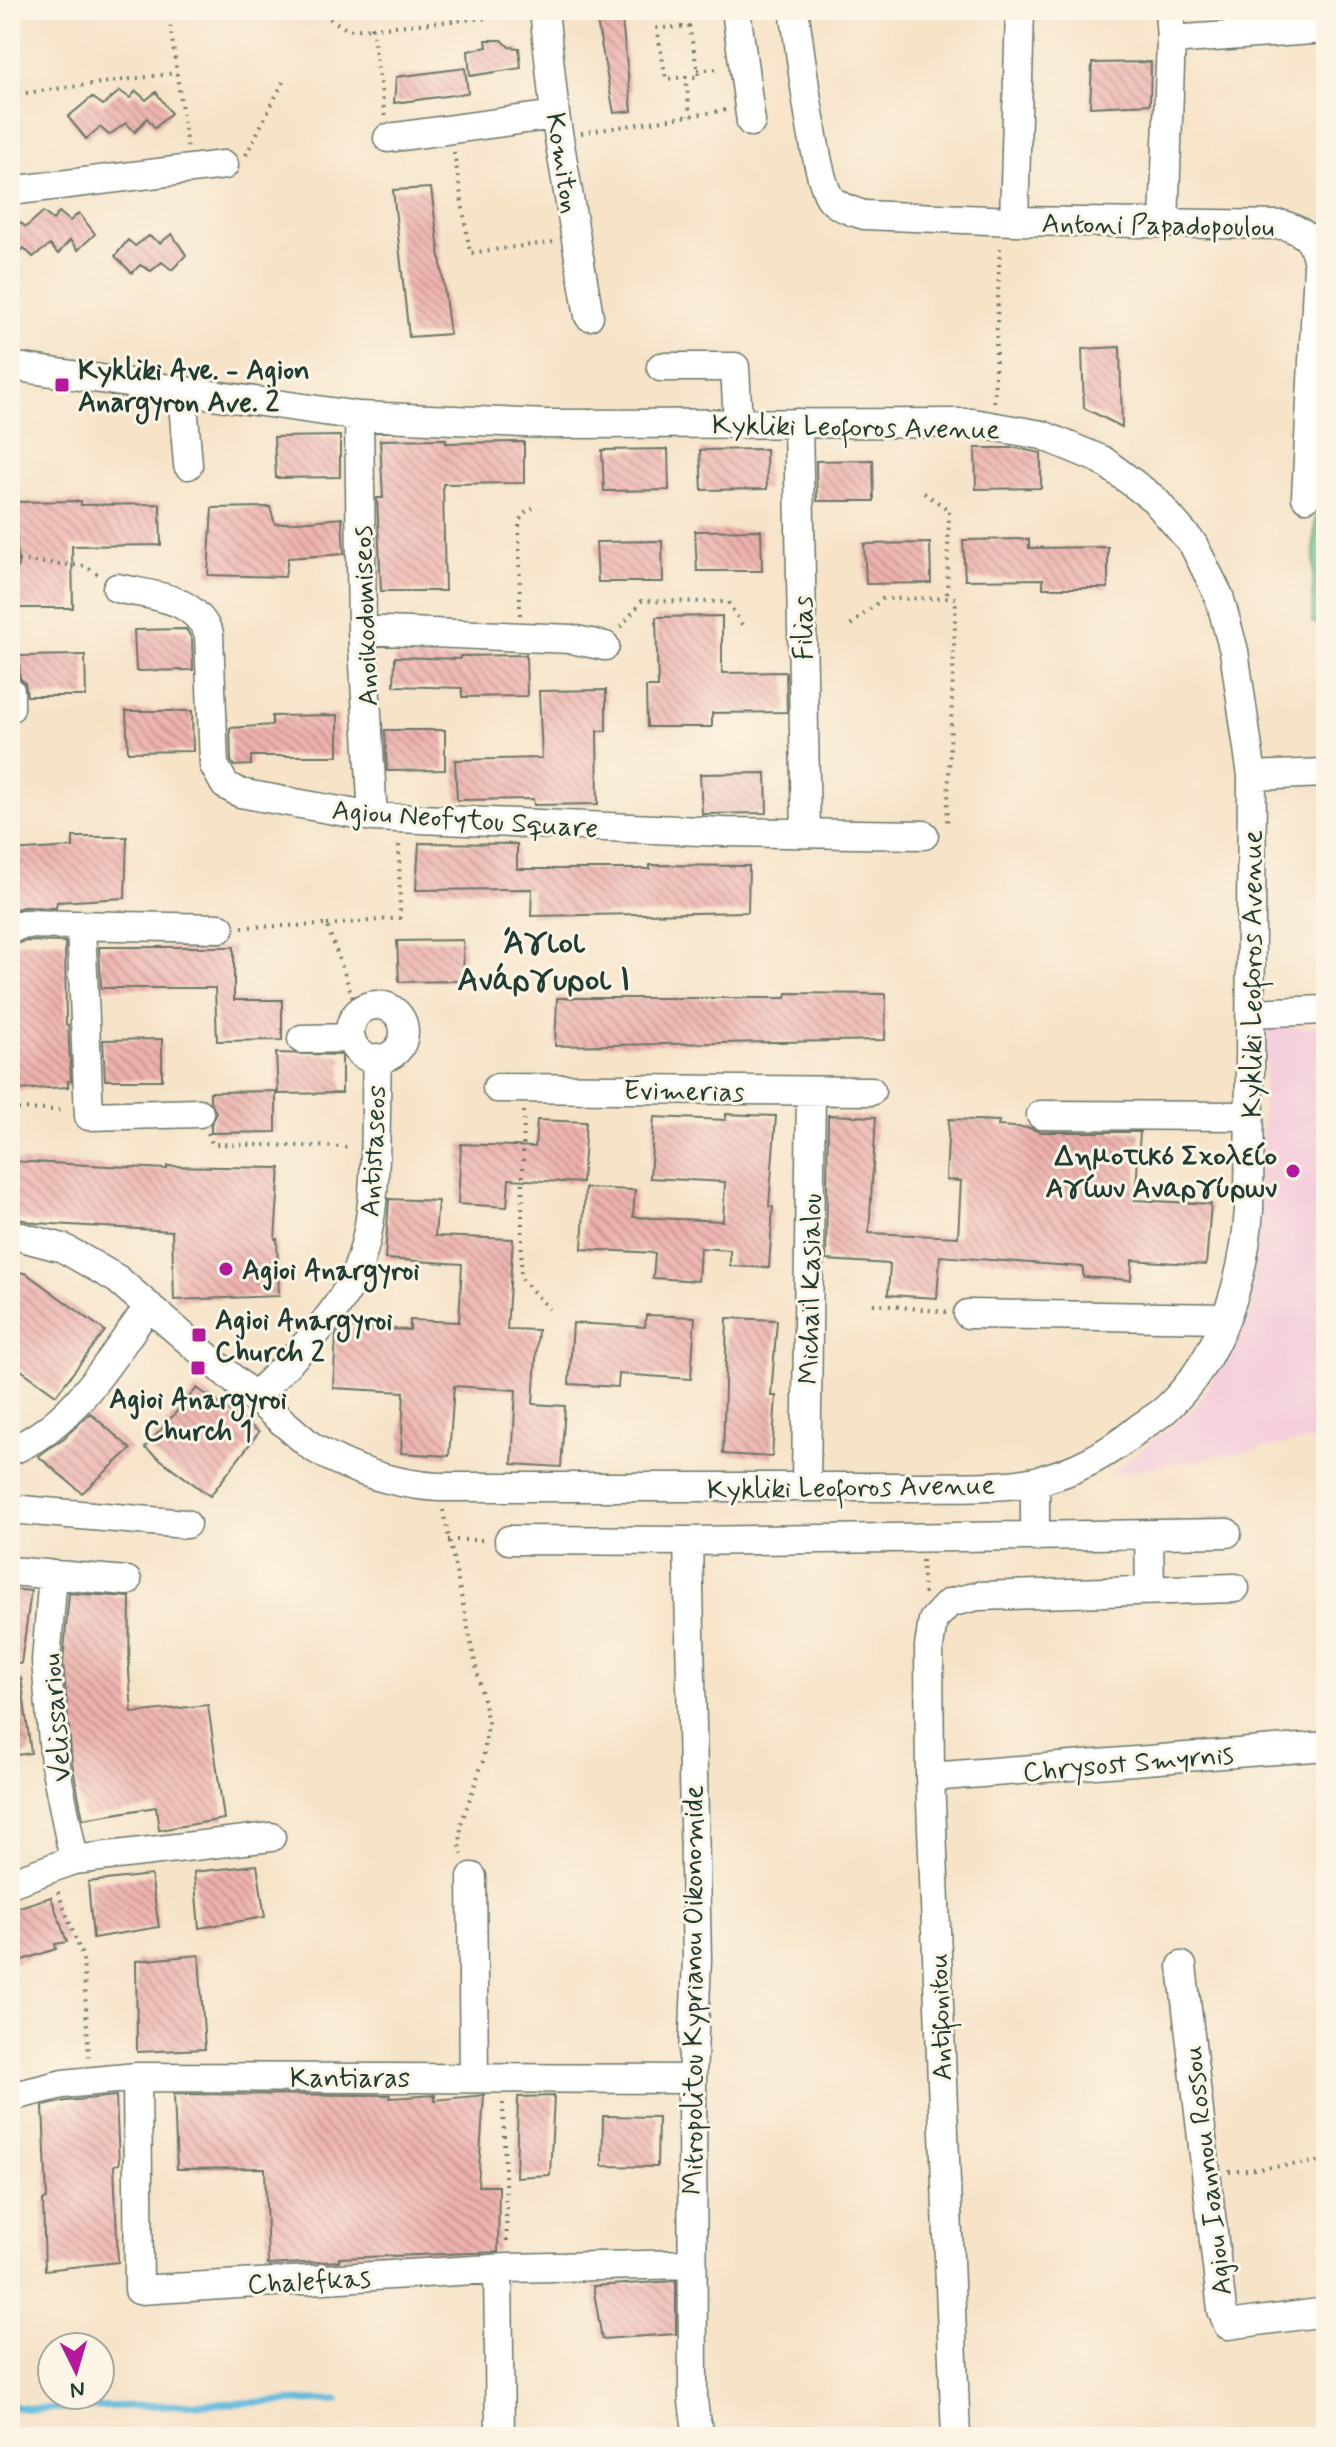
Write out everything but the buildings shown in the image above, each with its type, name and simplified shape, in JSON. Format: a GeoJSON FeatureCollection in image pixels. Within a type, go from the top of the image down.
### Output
{"type":"FeatureCollection","features":[{"type":"Feature","properties":{"kind":"street"},"geometry":{"type":"LineString","coordinates":[[736,10],[750,114]]}},
{"type":"Feature","properties":{"kind":"street","name":"Antoni Papadopoulou"},"geometry":{"type":"LineString","coordinates":[[794,10],[818,166],[830,198],[841,207],[864,215],[1007,221],[1284,225],[1310,238],[1316,249],[1318,266],[1306,497]]}},
{"type":"Feature","properties":{"kind":"street"},"geometry":{"type":"LineString","coordinates":[[1007,221],[1020,10]]}},
{"type":"Feature","properties":{"kind":"street"},"geometry":{"type":"LineString","coordinates":[[1164,223],[1171,40],[1169,10]]}},
{"type":"Feature","properties":{"kind":"street","name":"Komiton"},"geometry":{"type":"LineString","coordinates":[[544,11],[557,126],[589,316]]}},
{"type":"Feature","properties":{"kind":"street"},"geometry":{"type":"LineString","coordinates":[[1171,40],[1326,29]]}},
{"type":"Feature","properties":{"kind":"street"},"geometry":{"type":"LineString","coordinates":[[388,138],[450,129],[557,126]]}},
{"type":"Feature","properties":{"kind":"street"},"geometry":{"type":"LineString","coordinates":[[10,191],[224,165]]}},
{"type":"Feature","properties":{"kind":"street","name":"Kykliki Leoforos Avenue"},"geometry":{"type":"LineString","coordinates":[[10,366],[359,416],[548,424],[973,423],[1042,435],[1102,460],[1154,499],[1193,544],[1219,596],[1234,651],[1252,776],[1247,1239],[1237,1290],[1201,1365],[1167,1408],[1111,1451],[1062,1473],[1035,1481],[994,1486],[438,1487],[373,1477],[312,1447],[117,1279],[63,1248],[10,1234]]}},
{"type":"Feature","properties":{"kind":"street"},"geometry":{"type":"LineString","coordinates":[[661,367],[735,367],[738,423]]}},
{"type":"Feature","properties":{"kind":"street"},"geometry":{"type":"LineString","coordinates":[[182,390],[188,465]]}},
{"type":"Feature","properties":{"kind":"street","name":"Anoikodomiseos"},"geometry":{"type":"LineString","coordinates":[[359,416],[362,630],[386,817]]}},
{"type":"Feature","properties":{"kind":"street","name":"Filias"},"geometry":{"type":"LineString","coordinates":[[798,423],[806,833]]}},
{"type":"Feature","properties":{"kind":"street","name":"Agiou Neofytou Square"},"geometry":{"type":"LineString","coordinates":[[117,588],[181,602],[203,621],[209,634],[214,765],[225,785],[240,793],[386,817],[724,832],[924,835]]}},
{"type":"Feature","properties":{"kind":"street"},"geometry":{"type":"LineString","coordinates":[[362,630],[571,639],[605,646]]}},
{"type":"Feature","properties":{"kind":"street"},"geometry":{"type":"LineString","coordinates":[[10,691],[10,708]]}},
{"type":"Feature","properties":{"kind":"street"},"geometry":{"type":"LineString","coordinates":[[1252,776],[1326,773]]}},
{"type":"Feature","properties":{"kind":"street"},"geometry":{"type":"LineString","coordinates":[[10,929],[23,924],[220,928]]}},
{"type":"Feature","properties":{"kind":"street"},"geometry":{"type":"LineString","coordinates":[[81,925],[89,1116],[199,1113]]}},
{"type":"Feature","properties":{"kind":"street"},"geometry":{"type":"LineString","coordinates":[[302,1039],[354,1025],[375,1005],[393,1011],[403,1026],[400,1045],[386,1057],[360,1053],[354,1025]]}},
{"type":"Feature","properties":{"kind":"street"},"geometry":{"type":"LineString","coordinates":[[1251,1013],[1326,1010]]}},
{"type":"Feature","properties":{"kind":"street","name":"Antistaseos"},"geometry":{"type":"LineString","coordinates":[[253,1398],[308,1342],[350,1285],[366,1238],[374,1148],[377,1058]]}},
{"type":"Feature","properties":{"kind":"street","name":"Evimerias"},"geometry":{"type":"LineString","coordinates":[[510,1088],[871,1091]]}},
{"type":"Feature","properties":{"kind":"street","name":"Michaïl Kasialou"},"geometry":{"type":"LineString","coordinates":[[806,1487],[811,1091]]}},
{"type":"Feature","properties":{"kind":"street"},"geometry":{"type":"LineString","coordinates":[[1041,1115],[1250,1116]]}},
{"type":"Feature","properties":{"kind":"street"},"geometry":{"type":"LineString","coordinates":[[10,1451],[38,1437],[72,1407],[149,1306]]}},
{"type":"Feature","properties":{"kind":"street"},"geometry":{"type":"LineString","coordinates":[[968,1314],[1225,1318]]}},
{"type":"Feature","properties":{"kind":"street"},"geometry":{"type":"LineString","coordinates":[[1035,1481],[1035,1537]]}},
{"type":"Feature","properties":{"kind":"street"},"geometry":{"type":"LineString","coordinates":[[10,1509],[186,1524]]}},
{"type":"Feature","properties":{"kind":"street"},"geometry":{"type":"LineString","coordinates":[[509,1540],[688,1541],[1227,1533]]}},
{"type":"Feature","properties":{"kind":"street"},"geometry":{"type":"LineString","coordinates":[[1149,1535],[1150,1589]]}},
{"type":"Feature","properties":{"kind":"street","name":"Mitropolitou Kyprianou Oikonomide"},"geometry":{"type":"LineString","coordinates":[[688,1541],[697,1959],[690,2264],[693,2401],[696,2423],[702,2437]]}},
{"type":"Feature","properties":{"kind":"street"},"geometry":{"type":"LineString","coordinates":[[10,1571],[127,1581]]}},
{"type":"Feature","properties":{"kind":"street","name":"Velissariou"},"geometry":{"type":"LineString","coordinates":[[53,1574],[46,1661],[62,1865]]}},
{"type":"Feature","properties":{"kind":"street"},"geometry":{"type":"LineString","coordinates":[[941,1611],[978,1596],[1235,1588]]}},
{"type":"Feature","properties":{"kind":"street","name":"Antifonitou"},"geometry":{"type":"LineString","coordinates":[[941,1611],[929,1647],[930,1777],[956,2437]]}},
{"type":"Feature","properties":{"kind":"street","name":"Chrysost Smyrnis"},"geometry":{"type":"LineString","coordinates":[[930,1777],[1326,1746]]}},
{"type":"Feature","properties":{"kind":"street"},"geometry":{"type":"LineString","coordinates":[[10,1883],[62,1865],[271,1837]]}},
{"type":"Feature","properties":{"kind":"street"},"geometry":{"type":"LineString","coordinates":[[472,1877],[488,2077]]}},
{"type":"Feature","properties":{"kind":"street","name":"Agiou Ioannou Rossou"},"geometry":{"type":"LineString","coordinates":[[1182,1966],[1222,2310],[1228,2325],[1326,2312]]}},
{"type":"Feature","properties":{"kind":"street","name":"Kantiaras"},"geometry":{"type":"LineString","coordinates":[[10,2097],[91,2080],[137,2077],[692,2079]]}},
{"type":"Feature","properties":{"kind":"street","name":"Chalefkas"},"geometry":{"type":"LineString","coordinates":[[137,2077],[139,2290],[503,2269],[690,2264]]}},
{"type":"Feature","properties":{"kind":"street"},"geometry":{"type":"LineString","coordinates":[[500,2437],[503,2269]]}},
{"type":"Feature","properties":{"kind":"path"},"geometry":{"type":"LineString","coordinates":[[168,10],[189,169]]}},
{"type":"Feature","properties":{"kind":"path"},"geometry":{"type":"LineString","coordinates":[[316,10],[348,30],[544,11]]}},
{"type":"Feature","properties":{"kind":"path"},"geometry":{"type":"LineString","coordinates":[[679,10],[682,27]]}},
{"type":"Feature","properties":{"kind":"path"},"geometry":{"type":"LineString","coordinates":[[689,26],[699,77],[666,79],[657,28],[682,27],[689,26]]}},
{"type":"Feature","properties":{"kind":"path"},"geometry":{"type":"LineString","coordinates":[[372,28],[388,138]]}},
{"type":"Feature","properties":{"kind":"path"},"geometry":{"type":"LineString","coordinates":[[10,95],[177,73]]}},
{"type":"Feature","properties":{"kind":"path"},"geometry":{"type":"LineString","coordinates":[[686,77],[690,116]]}},
{"type":"Feature","properties":{"kind":"path"},"geometry":{"type":"LineString","coordinates":[[224,165],[245,157],[283,82]]}},
{"type":"Feature","properties":{"kind":"path"},"geometry":{"type":"LineString","coordinates":[[557,126],[750,114]]}},
{"type":"Feature","properties":{"kind":"path"},"geometry":{"type":"LineString","coordinates":[[450,129],[470,253],[576,239]]}},
{"type":"Feature","properties":{"kind":"path"},"geometry":{"type":"LineString","coordinates":[[994,427],[1007,221]]}},
{"type":"Feature","properties":{"kind":"path"},"geometry":{"type":"LineString","coordinates":[[924,493],[949,510],[947,598]]}},
{"type":"Feature","properties":{"kind":"path"},"geometry":{"type":"LineString","coordinates":[[521,637],[519,521],[533,508]]}},
{"type":"Feature","properties":{"kind":"path"},"geometry":{"type":"LineString","coordinates":[[10,560],[85,566],[117,588]]}},
{"type":"Feature","properties":{"kind":"path"},"geometry":{"type":"LineString","coordinates":[[851,625],[882,599],[956,598],[947,832],[924,835]]}},
{"type":"Feature","properties":{"kind":"path"},"geometry":{"type":"LineString","coordinates":[[605,646],[642,601],[728,602],[744,628]]}},
{"type":"Feature","properties":{"kind":"path"},"geometry":{"type":"LineString","coordinates":[[220,928],[327,925],[400,918],[386,817]]}},
{"type":"Feature","properties":{"kind":"path"},"geometry":{"type":"LineString","coordinates":[[327,925],[354,1025]]}},
{"type":"Feature","properties":{"kind":"path"},"geometry":{"type":"LineString","coordinates":[[510,1088],[521,1278],[549,1309]]}},
{"type":"Feature","properties":{"kind":"path"},"geometry":{"type":"LineString","coordinates":[[10,1109],[89,1111]]}},
{"type":"Feature","properties":{"kind":"path"},"geometry":{"type":"LineString","coordinates":[[199,1113],[212,1144],[374,1148]]}},
{"type":"Feature","properties":{"kind":"path"},"geometry":{"type":"LineString","coordinates":[[873,1304],[968,1314]]}},
{"type":"Feature","properties":{"kind":"path"},"geometry":{"type":"LineString","coordinates":[[438,1487],[488,1723],[483,1761],[461,1824],[460,1850],[472,1877]]}},
{"type":"Feature","properties":{"kind":"path"},"geometry":{"type":"LineString","coordinates":[[921,1538],[924,1597],[941,1611]]}},
{"type":"Feature","properties":{"kind":"path"},"geometry":{"type":"LineString","coordinates":[[448,1540],[509,1540]]}},
{"type":"Feature","properties":{"kind":"path"},"geometry":{"type":"LineString","coordinates":[[62,1865],[83,1958],[91,2080]]}},
{"type":"Feature","properties":{"kind":"path"},"geometry":{"type":"LineString","coordinates":[[488,2077],[503,2269]]}},
{"type":"Feature","properties":{"kind":"path"},"geometry":{"type":"LineString","coordinates":[[1206,2175],[1326,2161]]}},
{"type":"Feature","properties":{"kind":"shaded area","name":"Δημοτικό Σχολείο Αγίων Αναργύρων"},"geometry":{"type":"Polygon","coordinates":[[[1326,1027],[1326,1438],[1110,1474],[1198,1404],[1251,1314],[1268,1028],[1326,1027]]]}},
{"type":"Feature","properties":{"kind":"green space"},"geometry":{"type":"Polygon","coordinates":[[[1326,272],[1326,628],[1312,622],[1322,286],[1326,272]]]}},
{"type":"Feature","properties":{"kind":"waterway"},"geometry":{"type":"LineString","coordinates":[[10,2406],[32,2409],[338,2400]]}},
{"type":"Feature","properties":{"kind":"place","name":"Kykliki Ave. - Agion Anargyron Ave. 2"},"geometry":{"type":"Point","coordinates":[62,385]}},
{"type":"Feature","properties":{"kind":"place","name":"Δημοτικό Σχολείο Αγίων Αναργύρων"},"geometry":{"type":"Point","coordinates":[1293,1171]}},
{"type":"Feature","properties":{"kind":"place","name":"Agioi Anargyroi"},"geometry":{"type":"Point","coordinates":[226,1269]}},
{"type":"Feature","properties":{"kind":"place","name":"Agioi Anargyroi Church 2"},"geometry":{"type":"Point","coordinates":[199,1335]}},
{"type":"Feature","properties":{"kind":"place","name":"Agioi Anargyroi Church 1"},"geometry":{"type":"Point","coordinates":[198,1368]}},
{"type":"Feature","properties":{"kind":"district","name":"Άγιοι Ανάργυροι Ι"},"geometry":{"type":"Point","coordinates":[544,960]}}]}
